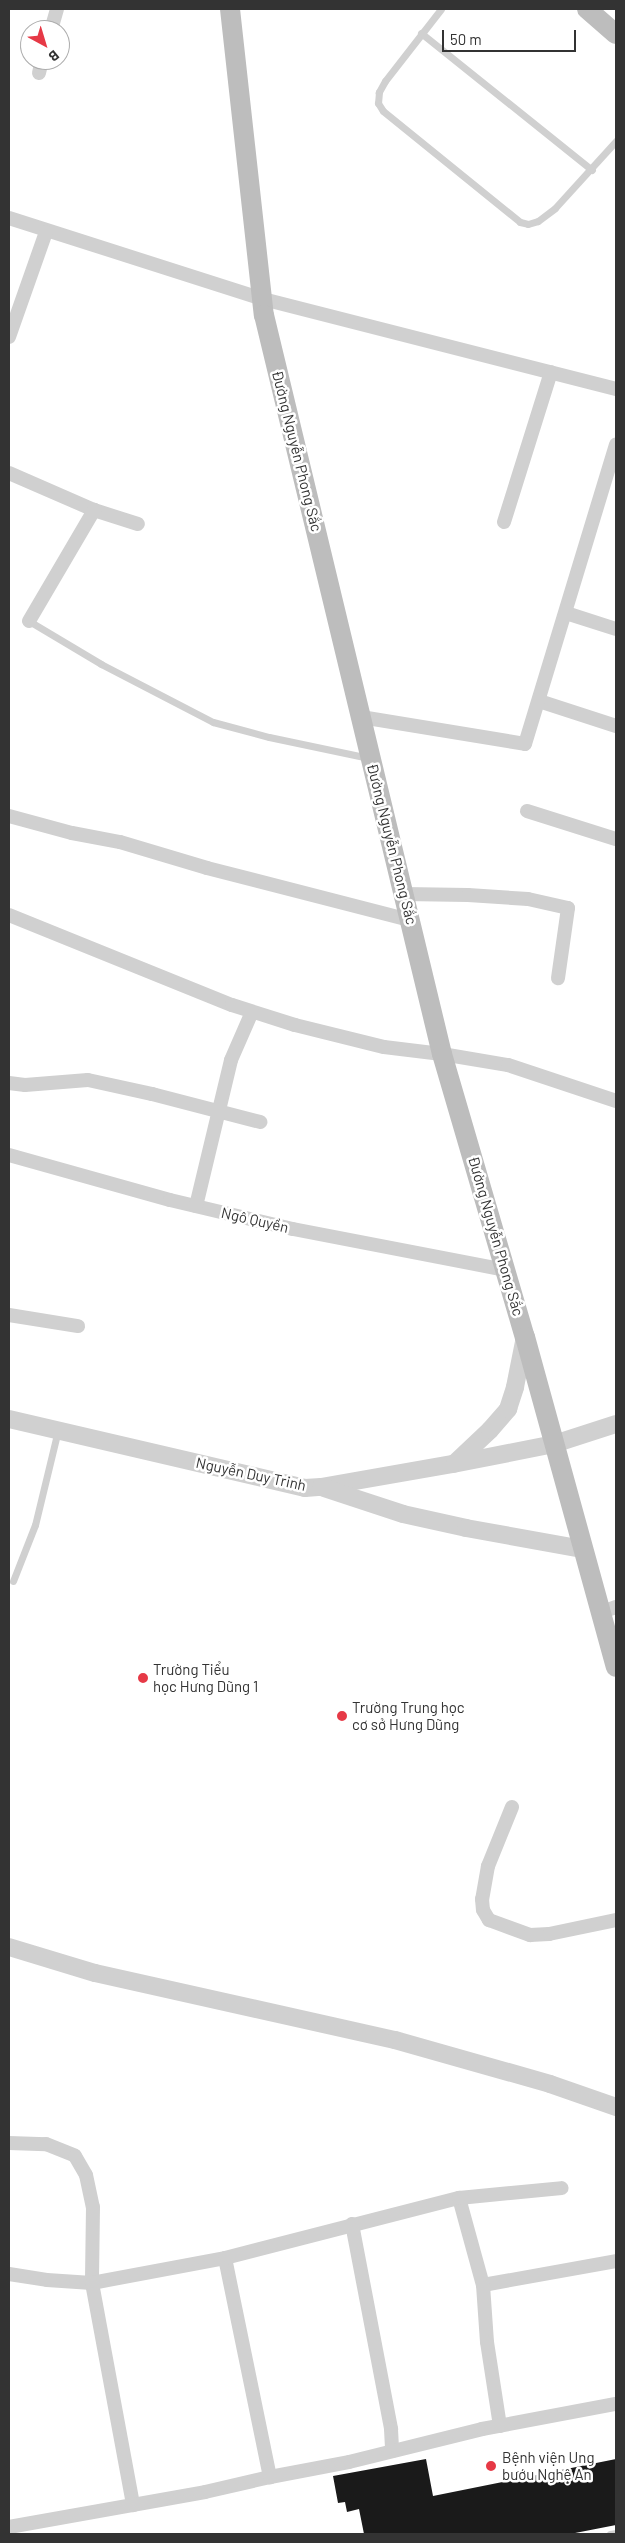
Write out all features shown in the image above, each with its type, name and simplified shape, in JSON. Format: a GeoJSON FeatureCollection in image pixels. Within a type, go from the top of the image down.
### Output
{"type":"FeatureCollection","features":[{"type":"Feature","properties":{"kind":"main road","name":"Đường Nguyễn Phong Sắc"},"geometry":{"type":"LineString","coordinates":[[230,9],[267,324],[442,1054],[506,1270],[583,1549],[609,1610],[616,1667]]}},
{"type":"Feature","properties":{"kind":"main road"},"geometry":{"type":"LineString","coordinates":[[587,9],[616,34]]}},
{"type":"Feature","properties":{"kind":"street"},"geometry":{"type":"LineString","coordinates":[[9,218],[46,232],[263,299],[616,389]]}},
{"type":"Feature","properties":{"kind":"street"},"geometry":{"type":"LineString","coordinates":[[9,337],[46,232]]}},
{"type":"Feature","properties":{"kind":"street"},"geometry":{"type":"LineString","coordinates":[[504,522],[551,372]]}},
{"type":"Feature","properties":{"kind":"street"},"geometry":{"type":"LineString","coordinates":[[361,717],[526,744],[616,445]]}},
{"type":"Feature","properties":{"kind":"street"},"geometry":{"type":"LineString","coordinates":[[9,472],[94,510],[138,524]]}},
{"type":"Feature","properties":{"kind":"street"},"geometry":{"type":"LineString","coordinates":[[29,622],[94,510]]}},
{"type":"Feature","properties":{"kind":"street"},"geometry":{"type":"LineString","coordinates":[[566,614],[616,629]]}},
{"type":"Feature","properties":{"kind":"street"},"geometry":{"type":"LineString","coordinates":[[539,701],[616,726]]}},
{"type":"Feature","properties":{"kind":"street"},"geometry":{"type":"LineString","coordinates":[[527,811],[616,838]]}},
{"type":"Feature","properties":{"kind":"street"},"geometry":{"type":"LineString","coordinates":[[9,816],[72,833],[120,842],[207,868],[410,920]]}},
{"type":"Feature","properties":{"kind":"street"},"geometry":{"type":"LineString","coordinates":[[404,894],[468,895],[528,899],[568,908],[558,978]]}},
{"type":"Feature","properties":{"kind":"street"},"geometry":{"type":"LineString","coordinates":[[9,915],[252,1012],[384,1047],[508,1064],[616,1101]]}},
{"type":"Feature","properties":{"kind":"street"},"geometry":{"type":"LineString","coordinates":[[196,1206],[232,1060],[252,1012]]}},
{"type":"Feature","properties":{"kind":"street"},"geometry":{"type":"LineString","coordinates":[[9,1084],[25,1085],[88,1080],[260,1122]]}},
{"type":"Feature","properties":{"kind":"street","name":"Ngô Quyền"},"geometry":{"type":"LineString","coordinates":[[9,1155],[292,1230],[506,1270]]}},
{"type":"Feature","properties":{"kind":"street"},"geometry":{"type":"LineString","coordinates":[[9,1315],[78,1326]]}},
{"type":"Feature","properties":{"kind":"street"},"geometry":{"type":"LineString","coordinates":[[453,1464],[490,1430],[508,1409],[515,1387],[525,1337]]}},
{"type":"Feature","properties":{"kind":"street","name":"Nguyễn Duy Trinh"},"geometry":{"type":"LineString","coordinates":[[9,1419],[292,1485],[321,1488],[554,1444],[616,1424]]}},
{"type":"Feature","properties":{"kind":"street"},"geometry":{"type":"LineString","coordinates":[[321,1488],[403,1514],[466,1528],[583,1549]]}},
{"type":"Feature","properties":{"kind":"street"},"geometry":{"type":"LineString","coordinates":[[512,1807],[488,1866],[482,1899],[483,1910],[489,1920],[530,1935],[549,1934],[616,1920]]}},
{"type":"Feature","properties":{"kind":"street"},"geometry":{"type":"LineString","coordinates":[[9,1947],[95,1973],[395,2040],[534,2079],[616,2107]]}},
{"type":"Feature","properties":{"kind":"street"},"geometry":{"type":"LineString","coordinates":[[9,2143],[46,2144],[75,2156],[86,2174],[92,2207],[92,2283],[133,2504]]}},
{"type":"Feature","properties":{"kind":"street"},"geometry":{"type":"LineString","coordinates":[[9,2274],[47,2280],[92,2283],[225,2258],[459,2198],[562,2188]]}},
{"type":"Feature","properties":{"kind":"street"},"geometry":{"type":"LineString","coordinates":[[459,2198],[483,2285],[487,2342],[500,2426]]}},
{"type":"Feature","properties":{"kind":"street"},"geometry":{"type":"LineString","coordinates":[[352,2224],[391,2429],[392,2451]]}},
{"type":"Feature","properties":{"kind":"street"},"geometry":{"type":"LineString","coordinates":[[225,2258],[270,2477]]}},
{"type":"Feature","properties":{"kind":"street"},"geometry":{"type":"LineString","coordinates":[[483,2285],[616,2261]]}},
{"type":"Feature","properties":{"kind":"street"},"geometry":{"type":"LineString","coordinates":[[9,2527],[204,2492],[500,2426],[616,2404]]}},
{"type":"Feature","properties":{"kind":"lane"},"geometry":{"type":"LineString","coordinates":[[441,9],[385,81],[378,99],[380,107],[520,222],[528,224],[538,221],[555,208],[592,170],[616,141]]}},
{"type":"Feature","properties":{"kind":"lane"},"geometry":{"type":"LineString","coordinates":[[421,33],[592,170]]}},
{"type":"Feature","properties":{"kind":"lane"},"geometry":{"type":"LineString","coordinates":[[29,622],[101,664],[213,722],[269,737],[371,758]]}},
{"type":"Feature","properties":{"kind":"lane"},"geometry":{"type":"LineString","coordinates":[[13,1581],[35,1525],[58,1429]]}},
{"type":"Feature","properties":{"kind":"lane"},"geometry":{"type":"LineString","coordinates":[[610,2534],[616,2533]]}},
{"type":"Feature","properties":{"kind":"building"},"geometry":{"type":"Polygon","coordinates":[[[426,2459],[433,2496],[616,2459],[616,2525],[570,2534],[364,2534],[359,2509],[347,2512],[345,2502],[338,2503],[333,2476],[426,2459]]]}},
{"type":"Feature","properties":{"kind":"place","name":"Trường Tiểu học Hưng Dũng 1"},"geometry":{"type":"Point","coordinates":[143,1678]}},
{"type":"Feature","properties":{"kind":"place","name":"Trường Trung học cơ sở Hưng Dũng"},"geometry":{"type":"Point","coordinates":[342,1716]}},
{"type":"Feature","properties":{"kind":"place","name":"Bệnh viện Ung bướu Nghệ An"},"geometry":{"type":"Point","coordinates":[491,2466]}}]}
